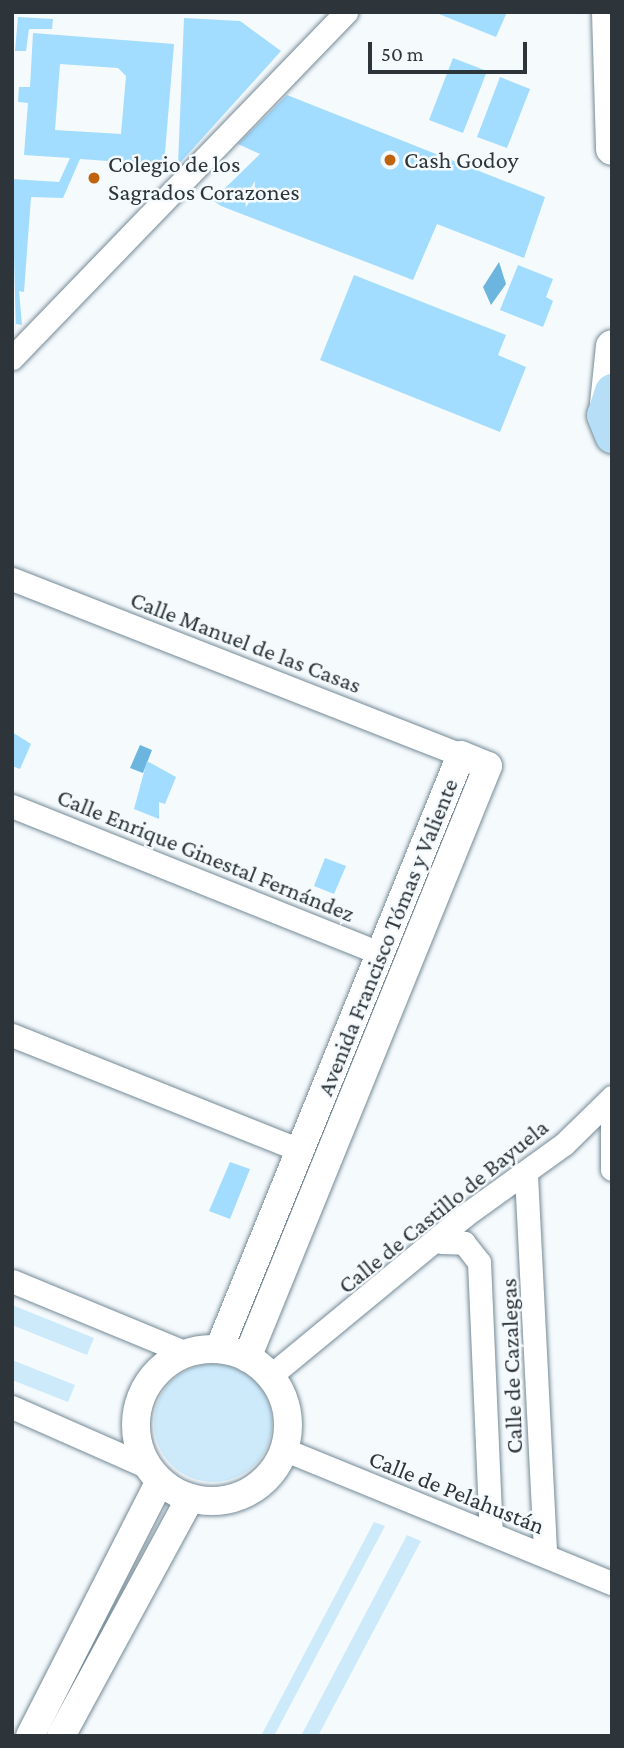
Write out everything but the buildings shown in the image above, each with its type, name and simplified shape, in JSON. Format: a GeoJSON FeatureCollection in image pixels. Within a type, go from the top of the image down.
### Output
{"type":"FeatureCollection","features":[{"type":"Feature","properties":{"kind":"main road"},"geometry":{"type":"LineString","coordinates":[[608,12],[612,149]]}},
{"type":"Feature","properties":{"kind":"main road"},"geometry":{"type":"LineString","coordinates":[[610,422],[612,346]]}},
{"type":"Feature","properties":{"kind":"street"},"geometry":{"type":"LineString","coordinates":[[12,358],[346,12]]}},
{"type":"Feature","properties":{"kind":"street","name":"Calle Manuel de las Casas"},"geometry":{"type":"LineString","coordinates":[[12,579],[461,755]]}},
{"type":"Feature","properties":{"kind":"street","name":"Avenida Francisco Tómas y Valiente"},"geometry":{"type":"LineString","coordinates":[[219,1349],[461,755],[488,766],[247,1358]]}},
{"type":"Feature","properties":{"kind":"street","name":"Calle Enrique Ginestal Fernández"},"geometry":{"type":"LineString","coordinates":[[12,806],[380,953]]}},
{"type":"Feature","properties":{"kind":"street"},"geometry":{"type":"LineString","coordinates":[[12,1035],[300,1150]]}},
{"type":"Feature","properties":{"kind":"street","name":"Calle de Castillo de Bayuela"},"geometry":{"type":"LineString","coordinates":[[270,1376],[441,1241],[464,1216],[526,1175],[612,1097]]}},
{"type":"Feature","properties":{"kind":"street"},"geometry":{"type":"LineString","coordinates":[[612,1122],[612,1170]]}},
{"type":"Feature","properties":{"kind":"street","name":"Calle de Cazalegas"},"geometry":{"type":"LineString","coordinates":[[526,1175],[545,1556]]}},
{"type":"Feature","properties":{"kind":"street","name":"Calle de Cazalegas"},"geometry":{"type":"LineString","coordinates":[[441,1241],[464,1243],[479,1262],[491,1534]]}},
{"type":"Feature","properties":{"kind":"street"},"geometry":{"type":"LineString","coordinates":[[12,1281],[187,1353]]}},
{"type":"Feature","properties":{"kind":"street"},"geometry":{"type":"LineString","coordinates":[[12,1407],[154,1474],[190,1498],[224,1500],[246,1492],[273,1470],[283,1449],[286,1411],[270,1376],[247,1358],[219,1349],[187,1353],[163,1367],[140,1401],[138,1442],[154,1474]]}},
{"type":"Feature","properties":{"kind":"street","name":"Calle de Pelahustán"},"geometry":{"type":"LineString","coordinates":[[283,1449],[612,1583]]}},
{"type":"Feature","properties":{"kind":"street"},"geometry":{"type":"LineString","coordinates":[[30,1736],[154,1474]]}},
{"type":"Feature","properties":{"kind":"street"},"geometry":{"type":"LineString","coordinates":[[61,1736],[190,1498]]}},
{"type":"Feature","properties":{"kind":"shaded area"},"geometry":{"type":"Polygon","coordinates":[[[12,1305],[94,1338],[87,1355],[12,1325],[12,1305]]]}},
{"type":"Feature","properties":{"kind":"shaded area"},"geometry":{"type":"Polygon","coordinates":[[[12,1360],[75,1385],[68,1402],[12,1380],[12,1360]]]}},
{"type":"Feature","properties":{"kind":"shaded area"},"geometry":{"type":"Polygon","coordinates":[[[213,1364],[236,1368],[255,1381],[268,1400],[272,1423],[268,1446],[255,1465],[236,1478],[213,1482],[190,1478],[171,1465],[158,1446],[154,1423],[158,1400],[171,1381],[190,1368],[213,1364]]]}},
{"type":"Feature","properties":{"kind":"shaded area"},"geometry":{"type":"Polygon","coordinates":[[[374,1522],[385,1526],[274,1736],[261,1736],[374,1522]]]}},
{"type":"Feature","properties":{"kind":"shaded area"},"geometry":{"type":"Polygon","coordinates":[[[407,1535],[421,1541],[318,1736],[301,1736],[407,1535]]]}},
{"type":"Feature","properties":{"kind":"water"},"geometry":{"type":"Polygon","coordinates":[[[499,262],[506,284],[491,305],[483,287],[499,262]]]}},
{"type":"Feature","properties":{"kind":"water"},"geometry":{"type":"Polygon","coordinates":[[[140,745],[152,750],[143,773],[130,768],[140,745]]]}},
{"type":"Feature","properties":{"kind":"place","name":"Cash Godoy"},"geometry":{"type":"Point","coordinates":[390,160]}},
{"type":"Feature","properties":{"kind":"place","name":"Colegio de los Sagrados Corazones"},"geometry":{"type":"Point","coordinates":[94,178]}}]}
